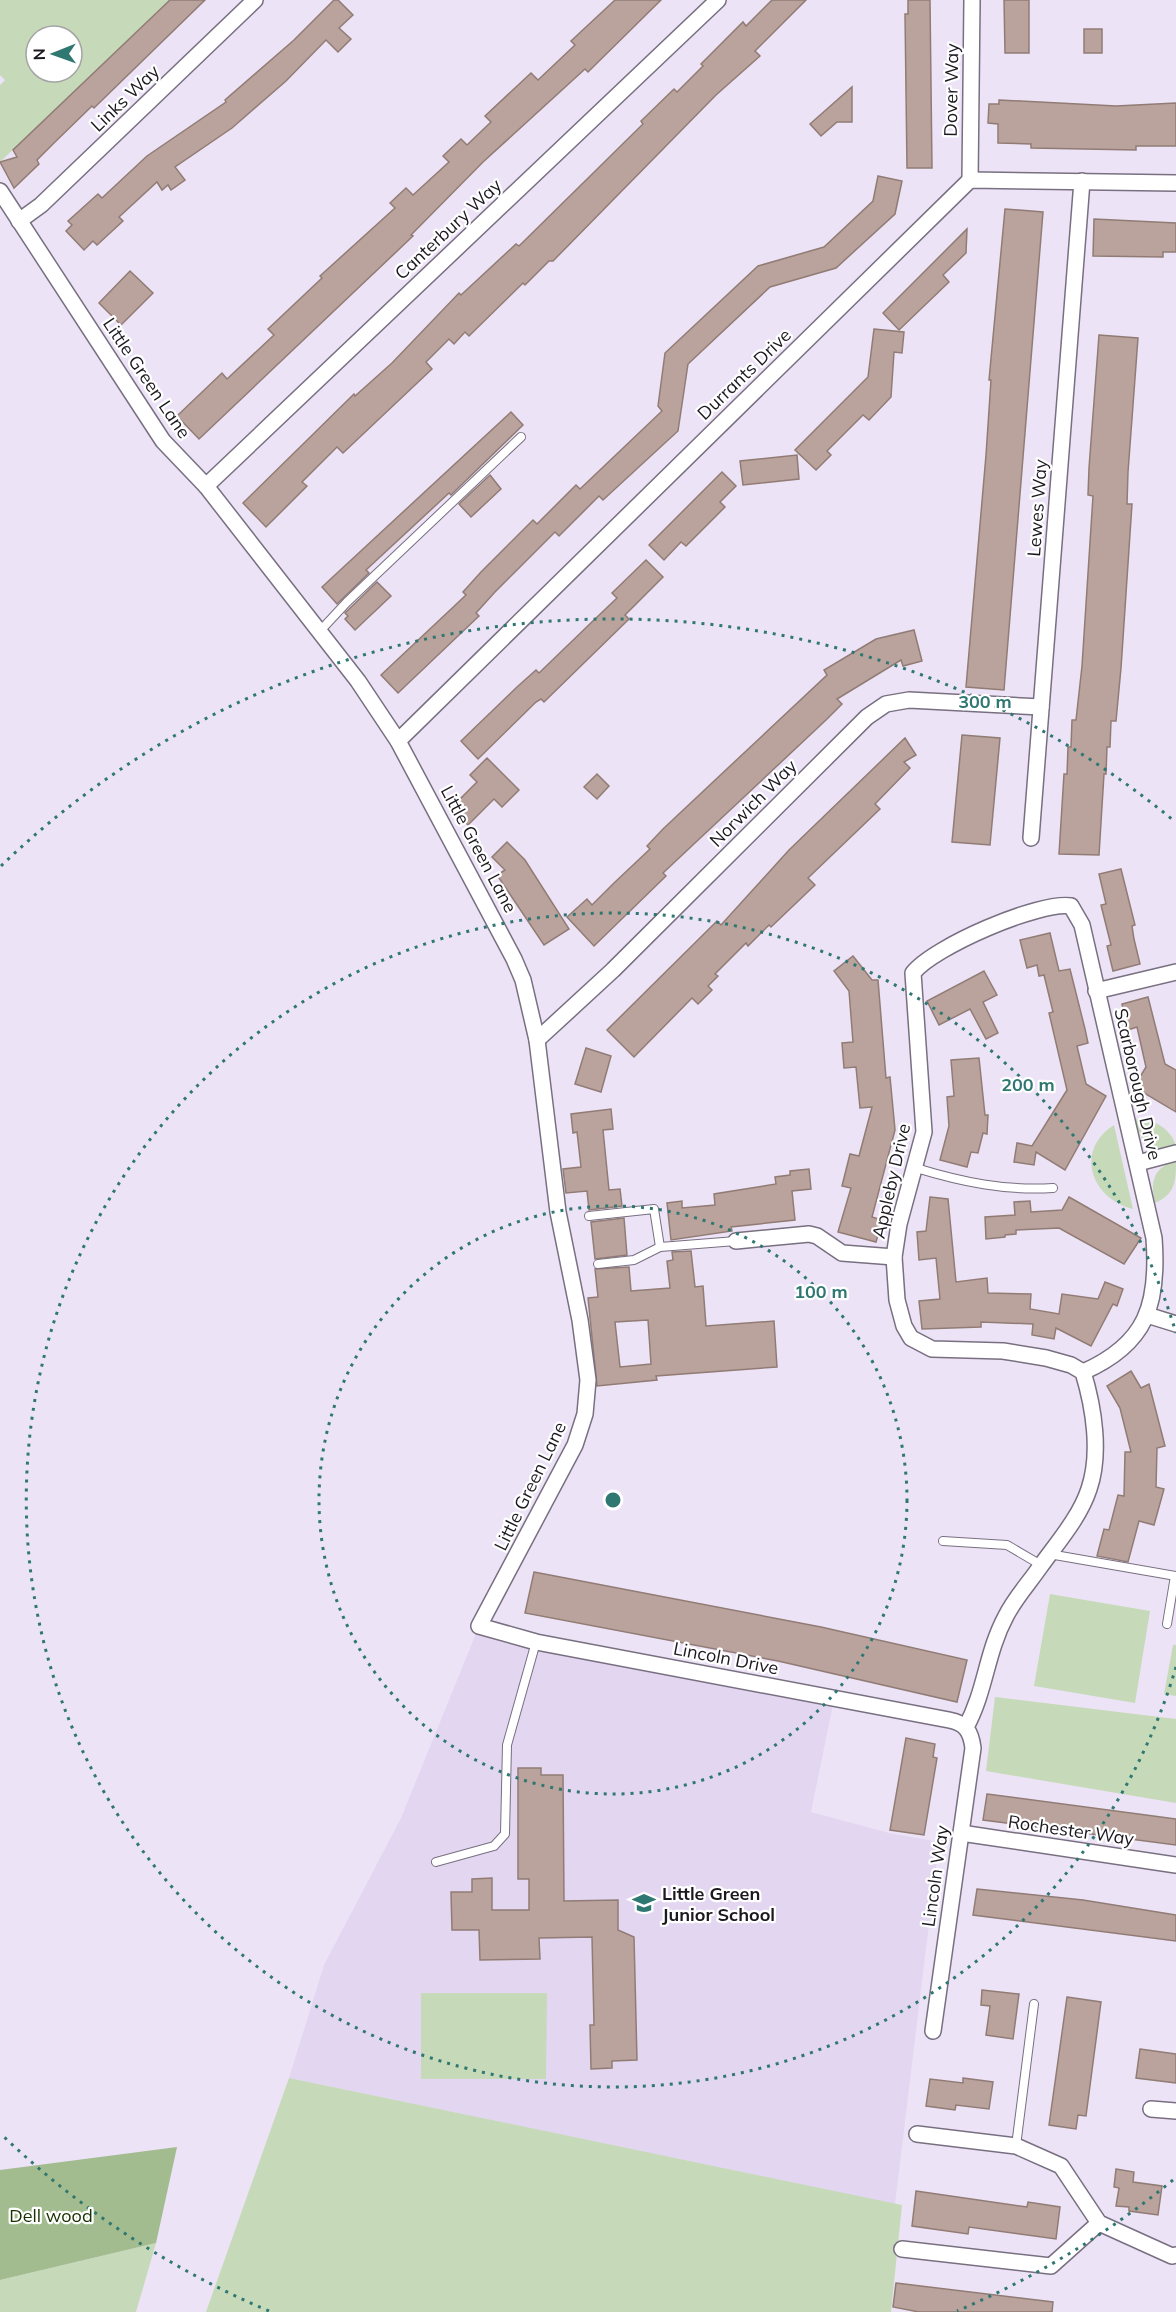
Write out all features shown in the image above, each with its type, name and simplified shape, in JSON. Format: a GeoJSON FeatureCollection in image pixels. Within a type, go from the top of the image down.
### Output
{"type":"FeatureCollection","features":[{"type":"Feature","properties":{"kind":"street","name":"Links Way"},"geometry":{"type":"LineString","coordinates":[[19,221],[49,196],[255,0]]}},
{"type":"Feature","properties":{"kind":"street","name":"Canterbury Way"},"geometry":{"type":"LineString","coordinates":[[206,486],[718,0]]}},
{"type":"Feature","properties":{"kind":"street","name":"Dover Way"},"geometry":{"type":"LineString","coordinates":[[970,180],[972,0]]}},
{"type":"Feature","properties":{"kind":"street"},"geometry":{"type":"LineString","coordinates":[[970,180],[1176,183]]}},
{"type":"Feature","properties":{"kind":"street","name":"Durrants Drive"},"geometry":{"type":"LineString","coordinates":[[398,741],[970,180]]}},
{"type":"Feature","properties":{"kind":"street","name":"Lewes Way"},"geometry":{"type":"LineString","coordinates":[[1031,838],[1082,181]]}},
{"type":"Feature","properties":{"kind":"street","name":"Little Green Lane"},"geometry":{"type":"LineString","coordinates":[[0,191],[163,441],[206,486],[358,681],[398,741],[523,980],[537,1040],[558,1212],[580,1320],[588,1380],[585,1414],[575,1445],[549,1498],[479,1626]]}},
{"type":"Feature","properties":{"kind":"street","name":"Norwich Way"},"geometry":{"type":"LineString","coordinates":[[537,1040],[613,970],[867,717],[886,704],[909,700],[1041,707]]}},
{"type":"Feature","properties":{"kind":"street","name":"Scarborough Drive"},"geometry":{"type":"LineString","coordinates":[[981,932],[1043,908],[1059,904],[1071,906],[1082,925],[1138,1163],[1154,1238],[1157,1270],[1148,1316],[1139,1334],[1118,1353],[1083,1372]]}},
{"type":"Feature","properties":{"kind":"street","name":"Appleby Drive"},"geometry":{"type":"LineString","coordinates":[[981,932],[927,960],[913,973],[924,1132],[899,1224],[894,1257],[897,1300],[904,1326],[911,1338],[922,1346],[932,1349],[1003,1351],[1046,1358],[1071,1365],[1083,1372]]}},
{"type":"Feature","properties":{"kind":"street"},"geometry":{"type":"LineString","coordinates":[[1096,991],[1176,972]]}},
{"type":"Feature","properties":{"kind":"street"},"geometry":{"type":"LineString","coordinates":[[1138,1163],[1176,1153]]}},
{"type":"Feature","properties":{"kind":"street"},"geometry":{"type":"LineString","coordinates":[[736,1240],[809,1234],[817,1236],[842,1253],[894,1257]]}},
{"type":"Feature","properties":{"kind":"street"},"geometry":{"type":"LineString","coordinates":[[1148,1316],[1176,1324]]}},
{"type":"Feature","properties":{"kind":"street"},"geometry":{"type":"LineString","coordinates":[[966,1727],[980,1699],[992,1644],[1008,1612],[1077,1513],[1088,1491],[1094,1470],[1095,1449],[1089,1390],[1083,1372]]}},
{"type":"Feature","properties":{"kind":"street","name":"Lincoln Drive"},"geometry":{"type":"LineString","coordinates":[[479,1626],[536,1642],[949,1719],[966,1727]]}},
{"type":"Feature","properties":{"kind":"street","name":"Lincoln Way"},"geometry":{"type":"LineString","coordinates":[[933,2031],[973,1748],[971,1736],[966,1727]]}},
{"type":"Feature","properties":{"kind":"street","name":"Rochester Way"},"geometry":{"type":"LineString","coordinates":[[960,1833],[1176,1865]]}},
{"type":"Feature","properties":{"kind":"street"},"geometry":{"type":"LineString","coordinates":[[1151,2109],[1176,2111]]}},
{"type":"Feature","properties":{"kind":"street"},"geometry":{"type":"LineString","coordinates":[[917,2134],[1016,2146],[1061,2166],[1099,2223],[1172,2256],[1176,2255]]}},
{"type":"Feature","properties":{"kind":"street"},"geometry":{"type":"LineString","coordinates":[[902,2249],[1051,2266],[1099,2223]]}},
{"type":"Feature","properties":{"kind":"lane"},"geometry":{"type":"LineString","coordinates":[[320,632],[348,602],[521,437]]}},
{"type":"Feature","properties":{"kind":"lane"},"geometry":{"type":"LineString","coordinates":[[916,1168],[966,1183],[1020,1190],[1053,1188]]}},
{"type":"Feature","properties":{"kind":"lane"},"geometry":{"type":"LineString","coordinates":[[589,1216],[654,1209],[660,1247]]}},
{"type":"Feature","properties":{"kind":"lane"},"geometry":{"type":"LineString","coordinates":[[598,1264],[634,1260],[660,1247],[736,1240]]}},
{"type":"Feature","properties":{"kind":"lane"},"geometry":{"type":"LineString","coordinates":[[943,1541],[1007,1545],[1045,1560],[1176,1576],[1167,1624]]}},
{"type":"Feature","properties":{"kind":"lane"},"geometry":{"type":"LineString","coordinates":[[436,1862],[494,1846],[505,1834],[507,1745],[536,1642]]}},
{"type":"Feature","properties":{"kind":"lane"},"geometry":{"type":"LineString","coordinates":[[1016,2146],[1034,2004]]}},
{"type":"Feature","properties":{"kind":"shaded area","name":"Little Green Junior School"},"geometry":{"type":"Polygon","coordinates":[[[479,1626],[836,1690],[811,1812],[889,1833],[939,1842],[895,2204],[289,2078],[324,1965],[401,1818],[479,1626]]]}},
{"type":"Feature","properties":{"kind":"green space"},"geometry":{"type":"Polygon","coordinates":[[[0,0],[170,0],[84,82],[84,24],[24,24],[24,84],[82,84],[0,162],[0,85],[5,80],[0,75],[0,0]]]}},
{"type":"Feature","properties":{"kind":"green space"},"geometry":{"type":"Polygon","coordinates":[[[1135,1119],[1148,1120],[1160,1125],[1170,1134],[1176,1146],[1159,1148],[1148,1145],[1140,1135],[1135,1119]]]}},
{"type":"Feature","properties":{"kind":"green space"},"geometry":{"type":"Polygon","coordinates":[[[1114,1125],[1133,1209],[1118,1204],[1107,1195],[1098,1185],[1093,1173],[1091,1160],[1094,1147],[1102,1135],[1114,1125]]]}},
{"type":"Feature","properties":{"kind":"green space"},"geometry":{"type":"Polygon","coordinates":[[[1176,1161],[1173,1186],[1167,1196],[1155,1203],[1153,1182],[1155,1176],[1162,1167],[1176,1161]]]}},
{"type":"Feature","properties":{"kind":"green space"},"geometry":{"type":"Polygon","coordinates":[[[1050,1594],[1150,1611],[1135,1703],[1034,1686],[1050,1594]]]}},
{"type":"Feature","properties":{"kind":"green space"},"geometry":{"type":"Polygon","coordinates":[[[1173,1645],[1176,1645],[1176,1696],[1164,1694],[1173,1645]]]}},
{"type":"Feature","properties":{"kind":"green space"},"geometry":{"type":"Polygon","coordinates":[[[995,1697],[1176,1719],[1176,1803],[986,1771],[995,1697]]]}},
{"type":"Feature","properties":{"kind":"green space"},"geometry":{"type":"Polygon","coordinates":[[[421,1993],[547,1993],[546,2079],[421,2079],[421,1993]]]}},
{"type":"Feature","properties":{"kind":"green space"},"geometry":{"type":"Polygon","coordinates":[[[289,2078],[902,2205],[891,2312],[206,2312],[289,2078]]]}},
{"type":"Feature","properties":{"kind":"green space","name":"Dell wood"},"geometry":{"type":"Polygon","coordinates":[[[177,2147],[156,2243],[0,2280],[0,2170],[177,2147]]]}},
{"type":"Feature","properties":{"kind":"green space"},"geometry":{"type":"Polygon","coordinates":[[[156,2243],[136,2312],[0,2312],[0,2280],[156,2243]]]}},
{"type":"Feature","properties":{"kind":"building"},"geometry":{"type":"Polygon","coordinates":[[[170,0],[205,0],[94,108],[92,106],[55,142],[37,160],[39,164],[14,188],[0,162],[17,157],[13,150],[170,0]]]}},
{"type":"Feature","properties":{"kind":"building"},"geometry":{"type":"Polygon","coordinates":[[[334,0],[338,0],[353,15],[339,28],[351,39],[338,52],[326,40],[286,81],[232,128],[175,167],[185,180],[171,190],[168,185],[162,190],[157,182],[119,217],[123,221],[97,245],[93,241],[84,250],[66,231],[72,225],[68,221],[98,194],[102,198],[147,156],[226,102],[225,100],[294,40],[334,0]]]}},
{"type":"Feature","properties":{"kind":"building"},"geometry":{"type":"Polygon","coordinates":[[[615,0],[661,0],[588,72],[585,69],[483,162],[411,235],[413,236],[199,439],[177,416],[222,373],[227,379],[274,335],[268,329],[322,278],[320,276],[395,208],[390,203],[406,188],[413,195],[449,162],[443,156],[461,139],[467,145],[491,122],[485,116],[531,73],[538,80],[575,45],[571,41],[615,0]]]}},
{"type":"Feature","properties":{"kind":"building"},"geometry":{"type":"Polygon","coordinates":[[[772,0],[806,0],[755,51],[760,56],[716,95],[553,261],[549,261],[525,285],[523,283],[469,336],[465,332],[454,344],[449,339],[426,362],[432,369],[343,453],[337,447],[302,482],[307,486],[266,527],[243,503],[354,394],[355,396],[392,363],[459,293],[461,295],[516,244],[519,246],[643,124],[641,121],[674,89],[677,92],[703,66],[701,64],[743,22],[746,26],[772,0]]]}},
{"type":"Feature","properties":{"kind":"building"},"geometry":{"type":"Polygon","coordinates":[[[908,0],[930,0],[932,168],[907,168],[905,14],[908,14],[908,0]]]}},
{"type":"Feature","properties":{"kind":"building"},"geometry":{"type":"Polygon","coordinates":[[[1004,0],[1029,0],[1029,53],[1005,53],[1004,0]]]}},
{"type":"Feature","properties":{"kind":"building"},"geometry":{"type":"Polygon","coordinates":[[[1084,29],[1102,29],[1102,53],[1084,53],[1084,29]]]}},
{"type":"Feature","properties":{"kind":"building"},"geometry":{"type":"Polygon","coordinates":[[[852,87],[852,122],[837,122],[821,136],[810,124],[852,87]]]}},
{"type":"Feature","properties":{"kind":"building"},"geometry":{"type":"Polygon","coordinates":[[[999,100],[1116,106],[1176,103],[1176,146],[1136,146],[1136,150],[1031,148],[1031,144],[998,143],[998,124],[988,123],[989,104],[999,104],[999,100]]]}},
{"type":"Feature","properties":{"kind":"building"},"geometry":{"type":"Polygon","coordinates":[[[878,176],[902,181],[895,214],[836,268],[770,287],[688,364],[678,431],[603,500],[599,496],[559,536],[555,532],[476,613],[479,616],[398,693],[381,675],[466,595],[463,592],[533,520],[537,524],[576,485],[580,489],[662,411],[658,406],[665,353],[758,266],[824,247],[873,201],[878,176]]]}},
{"type":"Feature","properties":{"kind":"building"},"geometry":{"type":"Polygon","coordinates":[[[1005,209],[1043,212],[1004,690],[966,687],[986,455],[991,380],[989,380],[1005,209]]]}},
{"type":"Feature","properties":{"kind":"building"},"geometry":{"type":"Polygon","coordinates":[[[1094,219],[1176,223],[1176,252],[1163,252],[1163,257],[1093,256],[1094,219]]]}},
{"type":"Feature","properties":{"kind":"building"},"geometry":{"type":"Polygon","coordinates":[[[967,229],[966,253],[943,275],[949,282],[899,330],[883,313],[967,229]]]}},
{"type":"Feature","properties":{"kind":"building"},"geometry":{"type":"Polygon","coordinates":[[[130,271],[153,293],[121,325],[99,303],[130,271]]]}},
{"type":"Feature","properties":{"kind":"building"},"geometry":{"type":"Polygon","coordinates":[[[874,329],[904,332],[902,353],[894,352],[891,397],[869,420],[863,415],[827,451],[831,455],[816,470],[795,450],[868,377],[874,329]]]}},
{"type":"Feature","properties":{"kind":"building"},"geometry":{"type":"Polygon","coordinates":[[[1099,335],[1138,338],[1128,472],[1127,504],[1132,504],[1121,668],[1116,721],[1111,721],[1110,747],[1107,747],[1099,855],[1059,854],[1064,774],[1067,774],[1068,747],[1071,747],[1072,720],[1076,720],[1082,666],[1093,496],[1088,495],[1089,468],[1099,335]]]}},
{"type":"Feature","properties":{"kind":"building"},"geometry":{"type":"Polygon","coordinates":[[[511,412],[523,425],[451,495],[449,493],[366,570],[369,573],[337,604],[322,587],[511,412]]]}},
{"type":"Feature","properties":{"kind":"building"},"geometry":{"type":"Polygon","coordinates":[[[797,455],[799,479],[743,485],[740,461],[797,455]]]}},
{"type":"Feature","properties":{"kind":"building"},"geometry":{"type":"Polygon","coordinates":[[[722,472],[736,486],[720,502],[725,507],[686,546],[681,542],[664,560],[649,545],[722,472]]]}},
{"type":"Feature","properties":{"kind":"building"},"geometry":{"type":"Polygon","coordinates":[[[490,475],[501,489],[471,517],[459,504],[490,475]]]}},
{"type":"Feature","properties":{"kind":"building"},"geometry":{"type":"Polygon","coordinates":[[[646,560],[663,577],[625,615],[629,619],[544,702],[541,699],[536,702],[478,759],[461,741],[536,670],[539,673],[617,598],[612,593],[646,560]]]}},
{"type":"Feature","properties":{"kind":"building"},"geometry":{"type":"Polygon","coordinates":[[[377,582],[391,596],[355,630],[345,619],[348,616],[345,613],[377,582]]]}},
{"type":"Feature","properties":{"kind":"building"},"geometry":{"type":"Polygon","coordinates":[[[914,630],[922,661],[903,666],[901,660],[837,699],[842,704],[663,873],[666,876],[594,946],[567,917],[587,899],[592,905],[650,849],[647,846],[663,829],[827,675],[824,670],[876,639],[914,630]]]}},
{"type":"Feature","properties":{"kind":"building"},"geometry":{"type":"Polygon","coordinates":[[[962,735],[1000,738],[990,845],[952,842],[962,735]]]}},
{"type":"Feature","properties":{"kind":"building"},"geometry":{"type":"Polygon","coordinates":[[[905,738],[916,755],[904,762],[910,768],[875,804],[880,809],[808,878],[815,885],[771,927],[769,925],[748,946],[746,943],[715,974],[718,976],[708,986],[712,990],[698,1004],[692,998],[634,1057],[607,1030],[717,921],[721,925],[789,850],[905,738]]]}},
{"type":"Feature","properties":{"kind":"building"},"geometry":{"type":"Polygon","coordinates":[[[487,758],[519,790],[502,807],[494,799],[468,825],[451,808],[477,782],[470,775],[487,758]]]}},
{"type":"Feature","properties":{"kind":"building"},"geometry":{"type":"Polygon","coordinates":[[[597,774],[609,786],[597,799],[584,787],[597,774]]]}},
{"type":"Feature","properties":{"kind":"building"},"geometry":{"type":"Polygon","coordinates":[[[507,842],[525,860],[569,929],[544,945],[497,875],[505,870],[492,857],[507,842]]]}},
{"type":"Feature","properties":{"kind":"building"},"geometry":{"type":"Polygon","coordinates":[[[1121,869],[1135,925],[1132,926],[1140,964],[1113,971],[1107,946],[1111,945],[1101,905],[1106,904],[1099,874],[1121,869]]]}},
{"type":"Feature","properties":{"kind":"building"},"geometry":{"type":"Polygon","coordinates":[[[1050,933],[1059,971],[1070,969],[1085,1029],[1088,1043],[1077,1046],[1086,1084],[1106,1096],[1065,1170],[1036,1152],[1034,1165],[1014,1162],[1017,1143],[1032,1146],[1067,1090],[1049,1013],[1053,1012],[1044,975],[1039,976],[1037,965],[1027,968],[1020,940],[1050,933]]]}},
{"type":"Feature","properties":{"kind":"building"},"geometry":{"type":"Polygon","coordinates":[[[853,956],[872,980],[878,980],[886,1078],[890,1077],[895,1130],[872,1217],[882,1220],[876,1242],[838,1232],[851,1188],[842,1186],[850,1154],[859,1156],[872,1107],[860,1108],[856,1067],[844,1068],[842,1043],[853,1042],[849,991],[834,971],[853,956]]]}},
{"type":"Feature","properties":{"kind":"building"},"geometry":{"type":"Polygon","coordinates":[[[984,971],[997,995],[983,1002],[998,1033],[986,1039],[970,1009],[939,1025],[927,1001],[984,971]]]}},
{"type":"Feature","properties":{"kind":"building"},"geometry":{"type":"Polygon","coordinates":[[[1148,997],[1165,1064],[1176,1070],[1176,1112],[1134,1087],[1146,1067],[1137,1027],[1128,1030],[1122,1004],[1148,997]]]}},
{"type":"Feature","properties":{"kind":"building"},"geometry":{"type":"Polygon","coordinates":[[[586,1048],[611,1056],[601,1092],[575,1084],[586,1048]]]}},
{"type":"Feature","properties":{"kind":"building"},"geometry":{"type":"Polygon","coordinates":[[[979,1058],[985,1115],[988,1115],[987,1134],[983,1133],[978,1153],[971,1152],[967,1167],[940,1160],[949,1126],[947,1097],[954,1096],[951,1060],[979,1058]]]}},
{"type":"Feature","properties":{"kind":"building"},"geometry":{"type":"Polygon","coordinates":[[[611,1109],[613,1129],[603,1130],[609,1190],[620,1189],[622,1206],[589,1210],[587,1191],[566,1193],[563,1169],[581,1167],[577,1132],[573,1133],[571,1114],[611,1109]]]}},
{"type":"Feature","properties":{"kind":"building"},"geometry":{"type":"Polygon","coordinates":[[[809,1169],[811,1189],[792,1191],[795,1220],[731,1227],[732,1231],[671,1240],[667,1203],[682,1201],[682,1208],[715,1205],[714,1194],[776,1184],[775,1177],[790,1175],[790,1171],[809,1169]]]}},
{"type":"Feature","properties":{"kind":"building"},"geometry":{"type":"Polygon","coordinates":[[[930,1197],[948,1199],[956,1282],[987,1278],[988,1293],[1031,1294],[1030,1309],[1059,1314],[1062,1294],[1098,1299],[1105,1282],[1123,1289],[1117,1306],[1113,1304],[1091,1346],[1056,1328],[1054,1339],[1032,1335],[1033,1324],[981,1322],[981,1327],[922,1329],[919,1301],[940,1299],[936,1258],[919,1260],[917,1232],[926,1231],[930,1197]]]}},
{"type":"Feature","properties":{"kind":"building"},"geometry":{"type":"Polygon","coordinates":[[[1069,1197],[1141,1238],[1124,1264],[1059,1228],[1016,1230],[1016,1234],[986,1239],[985,1217],[1015,1215],[1014,1202],[1030,1201],[1031,1212],[1062,1210],[1069,1197]]]}},
{"type":"Feature","properties":{"kind":"building"},"geometry":{"type":"Polygon","coordinates":[[[624,1218],[627,1255],[595,1259],[591,1222],[624,1218]]]}},
{"type":"Feature","properties":{"kind":"building"},"geometry":{"type":"Polygon","coordinates":[[[691,1251],[695,1287],[703,1286],[706,1326],[774,1321],[777,1367],[656,1376],[657,1380],[597,1386],[588,1298],[598,1297],[595,1269],[629,1267],[631,1291],[670,1288],[667,1261],[673,1260],[672,1252],[691,1251]],[[648,1320],[615,1322],[620,1367],[651,1364],[648,1320]]]}},
{"type":"Feature","properties":{"kind":"building"},"geometry":{"type":"Polygon","coordinates":[[[1131,1371],[1141,1388],[1149,1384],[1165,1446],[1157,1448],[1156,1487],[1164,1489],[1154,1525],[1139,1521],[1128,1562],[1097,1556],[1104,1529],[1109,1530],[1118,1495],[1124,1496],[1125,1452],[1131,1452],[1120,1408],[1107,1386],[1131,1371]]]}},
{"type":"Feature","properties":{"kind":"building"},"geometry":{"type":"Polygon","coordinates":[[[534,1572],[821,1627],[967,1660],[957,1702],[778,1661],[525,1613],[534,1572]]]}},
{"type":"Feature","properties":{"kind":"building"},"geometry":{"type":"Polygon","coordinates":[[[906,1738],[935,1744],[933,1757],[937,1758],[924,1835],[890,1830],[906,1738]]]}},
{"type":"Feature","properties":{"kind":"building"},"geometry":{"type":"Polygon","coordinates":[[[518,1768],[541,1768],[541,1775],[563,1775],[564,1901],[618,1900],[618,1930],[634,1937],[637,2060],[612,2061],[612,2068],[591,2069],[590,2025],[594,2025],[592,1937],[539,1938],[540,1959],[480,1960],[479,1930],[452,1930],[451,1892],[472,1892],[472,1879],[492,1878],[492,1910],[529,1910],[529,1879],[518,1879],[518,1768]]]}},
{"type":"Feature","properties":{"kind":"building"},"geometry":{"type":"Polygon","coordinates":[[[987,1794],[1176,1819],[1176,1845],[983,1820],[987,1794]]]}},
{"type":"Feature","properties":{"kind":"building"},"geometry":{"type":"Polygon","coordinates":[[[977,1889],[1083,1900],[1176,1915],[1176,1941],[973,1915],[977,1889]]]}},
{"type":"Feature","properties":{"kind":"building"},"geometry":{"type":"Polygon","coordinates":[[[982,1990],[1019,1994],[1013,2039],[986,2035],[990,2006],[981,2005],[982,1990]]]}},
{"type":"Feature","properties":{"kind":"building"},"geometry":{"type":"Polygon","coordinates":[[[1067,1997],[1101,2002],[1086,2116],[1078,2115],[1076,2129],[1049,2125],[1067,1997]]]}},
{"type":"Feature","properties":{"kind":"building"},"geometry":{"type":"Polygon","coordinates":[[[1140,2049],[1176,2054],[1176,2083],[1136,2078],[1140,2049]]]}},
{"type":"Feature","properties":{"kind":"building"},"geometry":{"type":"Polygon","coordinates":[[[963,2078],[993,2082],[989,2109],[956,2105],[955,2110],[926,2106],[930,2079],[963,2083],[963,2078]]]}},
{"type":"Feature","properties":{"kind":"building"},"geometry":{"type":"Polygon","coordinates":[[[1116,2169],[1134,2172],[1133,2182],[1162,2186],[1158,2215],[1129,2211],[1129,2207],[1116,2206],[1119,2188],[1114,2187],[1116,2169]]]}},
{"type":"Feature","properties":{"kind":"building"},"geometry":{"type":"Polygon","coordinates":[[[916,2191],[1027,2207],[1028,2202],[1060,2207],[1056,2239],[969,2227],[968,2234],[912,2226],[916,2191]]]}},
{"type":"Feature","properties":{"kind":"building"},"geometry":{"type":"Polygon","coordinates":[[[896,2283],[1053,2302],[1052,2312],[919,2312],[893,2307],[896,2283]]]}},
{"type":"Feature","properties":{"kind":"place","name":"Little Green Junior School"},"geometry":{"type":"Point","coordinates":[644,1903]}}]}
